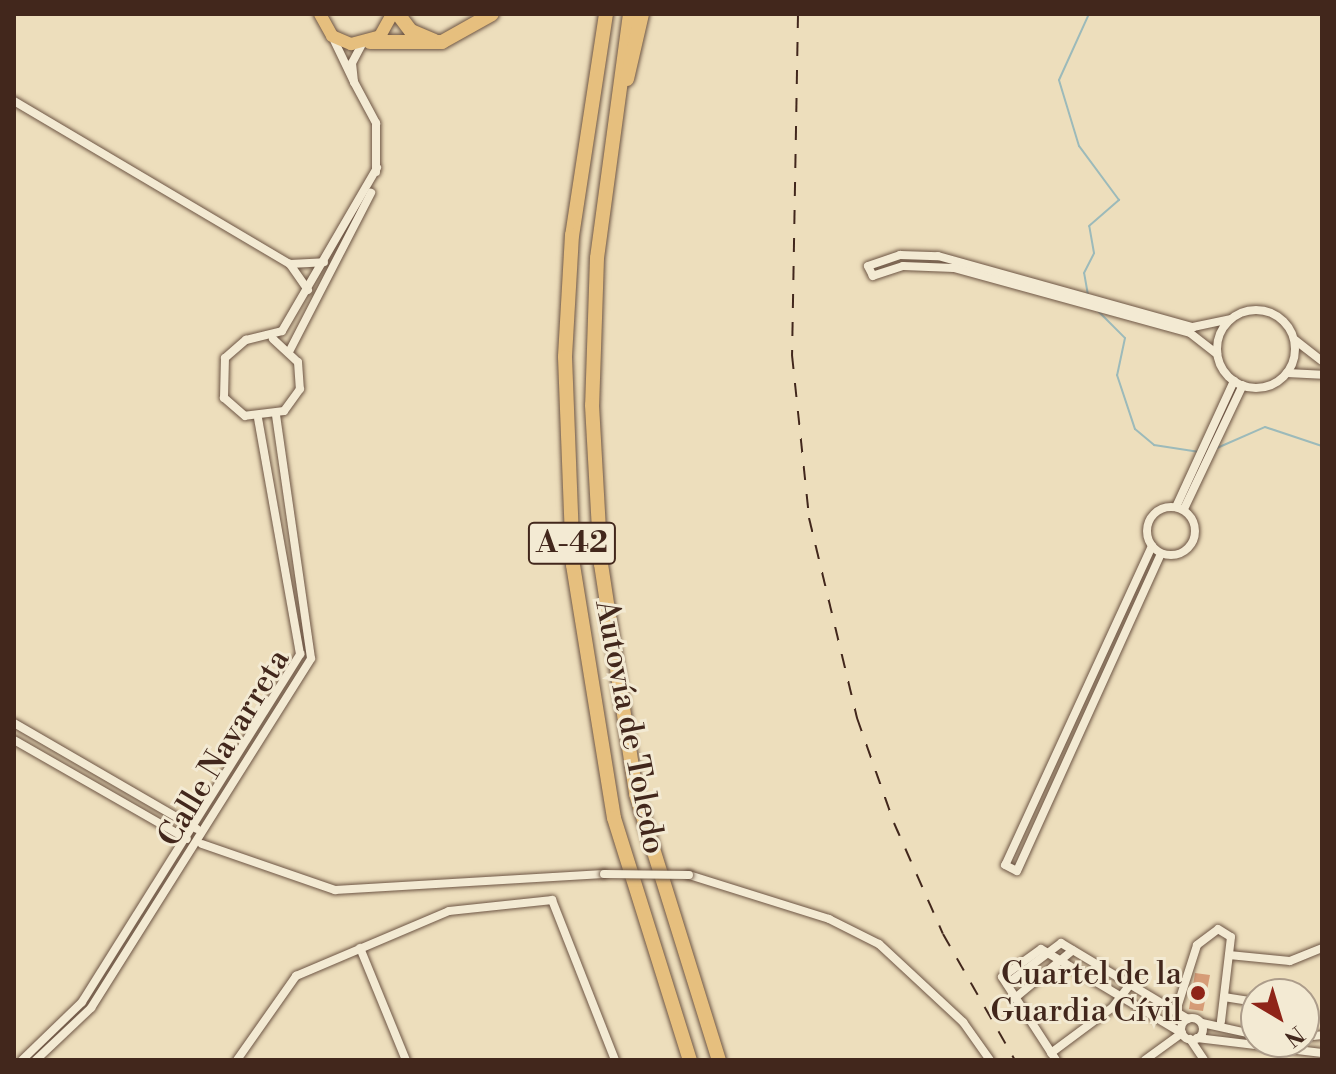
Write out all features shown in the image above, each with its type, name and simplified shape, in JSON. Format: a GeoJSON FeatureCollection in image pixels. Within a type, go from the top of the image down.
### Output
{"type":"FeatureCollection","features":[{"type":"Feature","properties":{"kind":"highway"},"geometry":{"type":"LineString","coordinates":[[395,14],[411,31],[442,42]]}},
{"type":"Feature","properties":{"kind":"highway"},"geometry":{"type":"LineString","coordinates":[[366,43],[442,42],[492,14]]}},
{"type":"Feature","properties":{"kind":"highway","name":"Autovía de Toledo"},"geometry":{"type":"LineString","coordinates":[[606,14],[572,235],[565,357],[573,565],[614,818],[690,1060]]}},
{"type":"Feature","properties":{"kind":"highway","name":"Autovía de Toledo"},"geometry":{"type":"LineString","coordinates":[[630,14],[611,129],[592,405],[608,632],[660,889],[719,1060]]}},
{"type":"Feature","properties":{"kind":"highway"},"geometry":{"type":"LineString","coordinates":[[611,129],[642,14]]}},
{"type":"Feature","properties":{"kind":"main road"},"geometry":{"type":"LineString","coordinates":[[320,14],[332,36],[366,43],[395,14]]}},
{"type":"Feature","properties":{"kind":"street"},"geometry":{"type":"LineString","coordinates":[[290,350],[273,339],[246,340],[220,371],[224,398],[258,419],[276,415],[300,389],[290,350],[368,203],[377,168],[376,123],[332,36]]}},
{"type":"Feature","properties":{"kind":"street"},"geometry":{"type":"LineString","coordinates":[[354,82],[352,63],[366,43]]}},
{"type":"Feature","properties":{"kind":"street"},"geometry":{"type":"LineString","coordinates":[[14,101],[290,264],[308,290]]}},
{"type":"Feature","properties":{"kind":"street"},"geometry":{"type":"LineString","coordinates":[[273,339],[308,290],[377,168]]}},
{"type":"Feature","properties":{"kind":"street"},"geometry":{"type":"LineString","coordinates":[[1322,361],[1268,311],[1193,327],[938,256],[900,255],[868,266],[873,276],[903,266],[954,268],[1190,333],[1217,354],[1238,383],[1263,387],[1286,374],[1322,375]]}},
{"type":"Feature","properties":{"kind":"street"},"geometry":{"type":"LineString","coordinates":[[290,264],[325,262]]}},
{"type":"Feature","properties":{"kind":"street"},"geometry":{"type":"LineString","coordinates":[[1217,354],[1230,319]]}},
{"type":"Feature","properties":{"kind":"street"},"geometry":{"type":"LineString","coordinates":[[1286,374],[1295,339]]}},
{"type":"Feature","properties":{"kind":"street"},"geometry":{"type":"LineString","coordinates":[[1161,554],[1017,871],[1005,865],[1152,546],[1149,520],[1180,508],[1210,454],[1238,383]]}},
{"type":"Feature","properties":{"kind":"street"},"geometry":{"type":"LineString","coordinates":[[1152,546],[1161,554],[1185,552],[1195,538],[1180,508],[1199,457],[1238,383]]}},
{"type":"Feature","properties":{"kind":"street","name":"Calle Navarreta"},"geometry":{"type":"LineString","coordinates":[[22,1060],[82,1002],[185,838],[197,829],[311,658],[276,415]]}},
{"type":"Feature","properties":{"kind":"street","name":"Calle Navarreta"},"geometry":{"type":"LineString","coordinates":[[36,1060],[91,1008],[198,844],[197,829],[300,654],[258,419]]}},
{"type":"Feature","properties":{"kind":"street"},"geometry":{"type":"LineString","coordinates":[[14,723],[197,829]]}},
{"type":"Feature","properties":{"kind":"street"},"geometry":{"type":"LineString","coordinates":[[14,740],[185,838],[335,890],[604,874],[689,875],[829,919],[879,944],[963,1022],[990,1060]]}},
{"type":"Feature","properties":{"kind":"street"},"geometry":{"type":"LineString","coordinates":[[237,1060],[296,976],[449,911],[552,900],[615,1060]]}},
{"type":"Feature","properties":{"kind":"street"},"geometry":{"type":"LineString","coordinates":[[1176,1011],[1197,945],[1218,929],[1231,937],[1221,1021]]}},
{"type":"Feature","properties":{"kind":"street"},"geometry":{"type":"LineString","coordinates":[[1129,986],[1120,1000],[1054,1056],[1007,984],[1045,951],[1061,943],[1188,1019],[1240,1031]]}},
{"type":"Feature","properties":{"kind":"street"},"geometry":{"type":"LineString","coordinates":[[360,948],[406,1060]]}},
{"type":"Feature","properties":{"kind":"street"},"geometry":{"type":"LineString","coordinates":[[1229,955],[1290,961],[1322,948]]}},
{"type":"Feature","properties":{"kind":"street"},"geometry":{"type":"LineString","coordinates":[[1015,998],[1064,962],[1073,950]]}},
{"type":"Feature","properties":{"kind":"street"},"geometry":{"type":"LineString","coordinates":[[1045,951],[1120,1000],[1190,1037],[1322,1053]]}},
{"type":"Feature","properties":{"kind":"street"},"geometry":{"type":"LineString","coordinates":[[1224,997],[1240,1000]]}},
{"type":"Feature","properties":{"kind":"street"},"geometry":{"type":"LineString","coordinates":[[1188,1019],[1190,1037],[1204,1060]]}},
{"type":"Feature","properties":{"kind":"street"},"geometry":{"type":"LineString","coordinates":[[1145,1060],[1190,1037],[1202,1023]]}},
{"type":"Feature","properties":{"kind":"building","name":"Cuartel de la Guardia Cívil"},"geometry":{"type":"Polygon","coordinates":[[[1195,973],[1210,975],[1203,1011],[1189,1009],[1195,973]]]}},
{"type":"Feature","properties":{"kind":"waterway"},"geometry":{"type":"LineString","coordinates":[[1088,295],[1084,273],[1094,253],[1089,226],[1119,200],[1079,146],[1059,80],[1089,14]]}},
{"type":"Feature","properties":{"kind":"waterway"},"geometry":{"type":"LineString","coordinates":[[1098,311],[1125,338],[1117,375],[1135,429],[1154,445],[1199,452]]}},
{"type":"Feature","properties":{"kind":"waterway"},"geometry":{"type":"LineString","coordinates":[[1217,448],[1265,427],[1322,446]]}},
{"type":"Feature","properties":{"kind":"railway"},"geometry":{"type":"LineString","coordinates":[[798,14],[792,355],[809,518],[857,718],[894,823],[943,934],[1015,1060]]}},
{"type":"Feature","properties":{"kind":"place","name":"Cuartel de la Guardia Cívil"},"geometry":{"type":"Point","coordinates":[1198,993]}}]}
